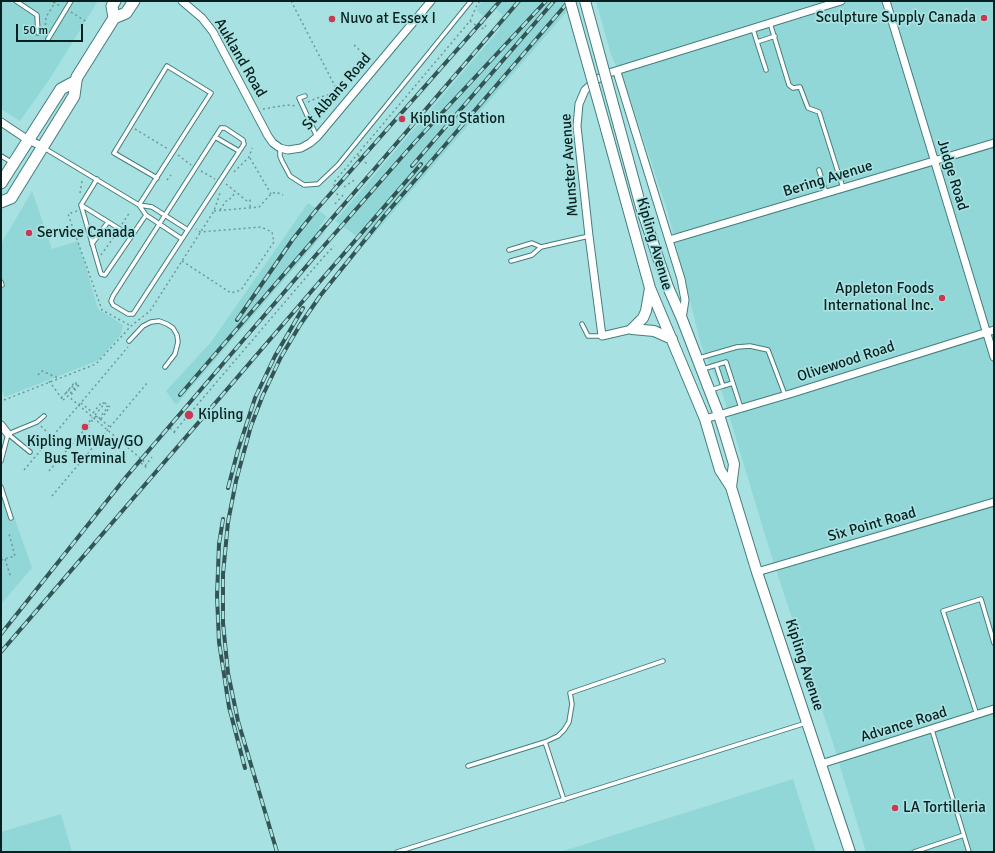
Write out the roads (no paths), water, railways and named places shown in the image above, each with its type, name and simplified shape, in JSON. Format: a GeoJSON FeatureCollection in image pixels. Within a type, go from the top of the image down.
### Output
{"type":"FeatureCollection","features":[{"type":"Feature","properties":{"kind":"main road"},"geometry":{"type":"LineString","coordinates":[[114,18],[112,6],[115,1]]}},
{"type":"Feature","properties":{"kind":"main road"},"geometry":{"type":"LineString","coordinates":[[1,202],[11,198],[74,96],[76,81],[114,18],[126,13],[134,1]]}},
{"type":"Feature","properties":{"kind":"main road","name":"Kipling Avenue"},"geometry":{"type":"LineString","coordinates":[[570,1],[650,288],[706,419],[720,470],[731,486],[757,572],[850,852]]}},
{"type":"Feature","properties":{"kind":"main road","name":"Kipling Avenue"},"geometry":{"type":"LineString","coordinates":[[585,1],[641,207],[665,280],[710,390],[734,464],[731,486]]}},
{"type":"Feature","properties":{"kind":"main road"},"geometry":{"type":"LineString","coordinates":[[1,183],[61,89],[76,81]]}},
{"type":"Feature","properties":{"kind":"main road"},"geometry":{"type":"LineString","coordinates":[[632,329],[643,318],[646,311],[650,288]]}},
{"type":"Feature","properties":{"kind":"main road"},"geometry":{"type":"LineString","coordinates":[[632,329],[654,331],[672,339]]}},
{"type":"Feature","properties":{"kind":"street","name":"Aukland Road"},"geometry":{"type":"LineString","coordinates":[[182,1],[202,18],[213,32],[268,136],[273,143],[280,148]]}},
{"type":"Feature","properties":{"kind":"street","name":"St Albans Road"},"geometry":{"type":"LineString","coordinates":[[280,148],[288,150],[301,148],[310,143],[432,1]]}},
{"type":"Feature","properties":{"kind":"street","name":"Munster Avenue"},"geometry":{"type":"LineString","coordinates":[[602,336],[577,126],[578,111],[582,97],[590,85],[602,76],[841,1]]}},
{"type":"Feature","properties":{"kind":"street","name":"Judge Road"},"geometry":{"type":"LineString","coordinates":[[886,1],[934,160],[990,331],[994,357]]}},
{"type":"Feature","properties":{"kind":"street","name":"Kipling Avenue"},"geometry":{"type":"LineString","coordinates":[[616,72],[681,279],[685,300],[682,319]]}},
{"type":"Feature","properties":{"kind":"street"},"geometry":{"type":"LineString","coordinates":[[1,122],[28,140],[42,146]]}},
{"type":"Feature","properties":{"kind":"street","name":"Bering Avenue"},"geometry":{"type":"LineString","coordinates":[[669,240],[994,143]]}},
{"type":"Feature","properties":{"kind":"street"},"geometry":{"type":"LineString","coordinates":[[602,336],[632,329]]}},
{"type":"Feature","properties":{"kind":"street","name":"Olivewood Road"},"geometry":{"type":"LineString","coordinates":[[706,419],[990,331]]}},
{"type":"Feature","properties":{"kind":"street"},"geometry":{"type":"LineString","coordinates":[[1,425],[8,434]]}},
{"type":"Feature","properties":{"kind":"street","name":"Six Point Road"},"geometry":{"type":"LineString","coordinates":[[757,572],[994,502]]}},
{"type":"Feature","properties":{"kind":"street","name":"Advance Road"},"geometry":{"type":"LineString","coordinates":[[821,764],[994,710]]}},
{"type":"Feature","properties":{"kind":"lane"},"geometry":{"type":"LineString","coordinates":[[16,1],[37,15],[38,33]]}},
{"type":"Feature","properties":{"kind":"lane"},"geometry":{"type":"LineString","coordinates":[[48,39],[71,1]]}},
{"type":"Feature","properties":{"kind":"lane"},"geometry":{"type":"LineString","coordinates":[[280,148],[280,156],[290,176],[304,185],[318,184],[338,165],[471,1]]}},
{"type":"Feature","properties":{"kind":"lane"},"geometry":{"type":"LineString","coordinates":[[770,23],[789,85],[793,88],[800,87],[808,108],[819,112],[843,188]]}},
{"type":"Feature","properties":{"kind":"lane"},"geometry":{"type":"LineString","coordinates":[[753,29],[766,70]]}},
{"type":"Feature","properties":{"kind":"lane"},"geometry":{"type":"LineString","coordinates":[[757,42],[775,36]]}},
{"type":"Feature","properties":{"kind":"lane"},"geometry":{"type":"LineString","coordinates":[[139,205],[211,93],[168,66],[114,153],[156,178]]}},
{"type":"Feature","properties":{"kind":"lane"},"geometry":{"type":"LineString","coordinates":[[305,96],[299,98],[316,137]]}},
{"type":"Feature","properties":{"kind":"lane"},"geometry":{"type":"LineString","coordinates":[[221,128],[225,128],[243,140],[244,144],[239,151],[133,314],[128,314],[113,305],[111,301],[113,296],[221,128]]}},
{"type":"Feature","properties":{"kind":"lane"},"geometry":{"type":"LineString","coordinates":[[215,137],[239,151]]}},
{"type":"Feature","properties":{"kind":"lane"},"geometry":{"type":"LineString","coordinates":[[42,146],[139,205],[152,207],[188,230]]}},
{"type":"Feature","properties":{"kind":"lane"},"geometry":{"type":"LineString","coordinates":[[1,156],[14,164]]}},
{"type":"Feature","properties":{"kind":"lane"},"geometry":{"type":"LineString","coordinates":[[819,170],[826,193]]}},
{"type":"Feature","properties":{"kind":"lane"},"geometry":{"type":"LineString","coordinates":[[97,179],[81,204],[101,274],[105,275],[146,215]]}},
{"type":"Feature","properties":{"kind":"lane"},"geometry":{"type":"LineString","coordinates":[[81,204],[131,236]]}},
{"type":"Feature","properties":{"kind":"lane"},"geometry":{"type":"LineString","coordinates":[[139,205],[146,215],[182,239]]}},
{"type":"Feature","properties":{"kind":"lane"},"geometry":{"type":"LineString","coordinates":[[92,244],[108,222]]}},
{"type":"Feature","properties":{"kind":"lane"},"geometry":{"type":"LineString","coordinates":[[511,261],[532,255],[541,247],[589,236]]}},
{"type":"Feature","properties":{"kind":"lane"},"geometry":{"type":"LineString","coordinates":[[509,250],[532,243],[541,247]]}},
{"type":"Feature","properties":{"kind":"lane"},"geometry":{"type":"LineString","coordinates":[[129,341],[143,326],[150,322],[159,321],[173,328],[177,335],[178,342],[175,354],[165,367]]}},
{"type":"Feature","properties":{"kind":"lane"},"geometry":{"type":"LineString","coordinates":[[582,324],[588,336],[602,336]]}},
{"type":"Feature","properties":{"kind":"lane"},"geometry":{"type":"LineString","coordinates":[[698,358],[737,347],[750,346],[768,350],[785,395]]}},
{"type":"Feature","properties":{"kind":"lane"},"geometry":{"type":"LineString","coordinates":[[702,369],[726,362],[741,408]]}},
{"type":"Feature","properties":{"kind":"lane"},"geometry":{"type":"LineString","coordinates":[[716,365],[723,386]]}},
{"type":"Feature","properties":{"kind":"lane"},"geometry":{"type":"LineString","coordinates":[[710,390],[733,383]]}},
{"type":"Feature","properties":{"kind":"lane"},"geometry":{"type":"LineString","coordinates":[[8,434],[36,422],[44,416]]}},
{"type":"Feature","properties":{"kind":"lane"},"geometry":{"type":"LineString","coordinates":[[8,434],[30,452]]}},
{"type":"Feature","properties":{"kind":"lane"},"geometry":{"type":"LineString","coordinates":[[1,461],[8,434]]}},
{"type":"Feature","properties":{"kind":"lane"},"geometry":{"type":"LineString","coordinates":[[1,487],[11,518]]}},
{"type":"Feature","properties":{"kind":"lane"},"geometry":{"type":"LineString","coordinates":[[977,715],[943,612],[981,599],[994,643]]}},
{"type":"Feature","properties":{"kind":"lane"},"geometry":{"type":"LineString","coordinates":[[468,766],[545,742],[558,736],[569,722],[572,704],[570,693],[663,662]]}},
{"type":"Feature","properties":{"kind":"lane"},"geometry":{"type":"LineString","coordinates":[[398,852],[807,723]]}},
{"type":"Feature","properties":{"kind":"lane"},"geometry":{"type":"LineString","coordinates":[[932,730],[969,852]]}},
{"type":"Feature","properties":{"kind":"lane"},"geometry":{"type":"LineString","coordinates":[[545,742],[564,800]]}},
{"type":"Feature","properties":{"kind":"lane"},"geometry":{"type":"LineString","coordinates":[[914,852],[964,835]]}},
{"type":"Feature","properties":{"kind":"railway"},"geometry":{"type":"LineString","coordinates":[[237,320],[293,239],[317,209],[500,1]]}},
{"type":"Feature","properties":{"kind":"railway"},"geometry":{"type":"LineString","coordinates":[[180,395],[519,1]]}},
{"type":"Feature","properties":{"kind":"railway"},"geometry":{"type":"LineString","coordinates":[[1,634],[126,477],[316,255],[415,142],[546,1]]}},
{"type":"Feature","properties":{"kind":"railway"},"geometry":{"type":"LineString","coordinates":[[412,166],[554,1]]}},
{"type":"Feature","properties":{"kind":"railway"},"geometry":{"type":"LineString","coordinates":[[277,852],[238,721],[228,673],[223,623],[223,574],[228,522],[236,481],[251,426],[263,395],[281,357],[300,325],[320,296],[385,215],[569,1]]}},
{"type":"Feature","properties":{"kind":"railway"},"geometry":{"type":"LineString","coordinates":[[1,652],[421,164]]}},
{"type":"Feature","properties":{"kind":"railway"},"geometry":{"type":"LineString","coordinates":[[228,488],[238,450],[255,398],[275,356],[303,308]]}},
{"type":"Feature","properties":{"kind":"railway"},"geometry":{"type":"LineString","coordinates":[[223,519],[219,544],[217,596],[219,642],[229,707],[245,768]]}},
{"type":"Feature","properties":{"kind":"place","name":"Sculpture Supply Canada"},"geometry":{"type":"Point","coordinates":[984,18]}},
{"type":"Feature","properties":{"kind":"place","name":"Nuvo at Essex I"},"geometry":{"type":"Point","coordinates":[332,19]}},
{"type":"Feature","properties":{"kind":"place","name":"Kipling Station"},"geometry":{"type":"Point","coordinates":[402,119]}},
{"type":"Feature","properties":{"kind":"place","name":"Service Canada"},"geometry":{"type":"Point","coordinates":[29,233]}},
{"type":"Feature","properties":{"kind":"place","name":"Appleton Foods International Inc."},"geometry":{"type":"Point","coordinates":[942,298]}},
{"type":"Feature","properties":{"kind":"place","name":"Kipling"},"geometry":{"type":"Point","coordinates":[189,415]}},
{"type":"Feature","properties":{"kind":"place","name":"Kipling MiWay/GO Bus Terminal"},"geometry":{"type":"Point","coordinates":[85,427]}},
{"type":"Feature","properties":{"kind":"place","name":"LA Tortilleria"},"geometry":{"type":"Point","coordinates":[895,808]}}]}
